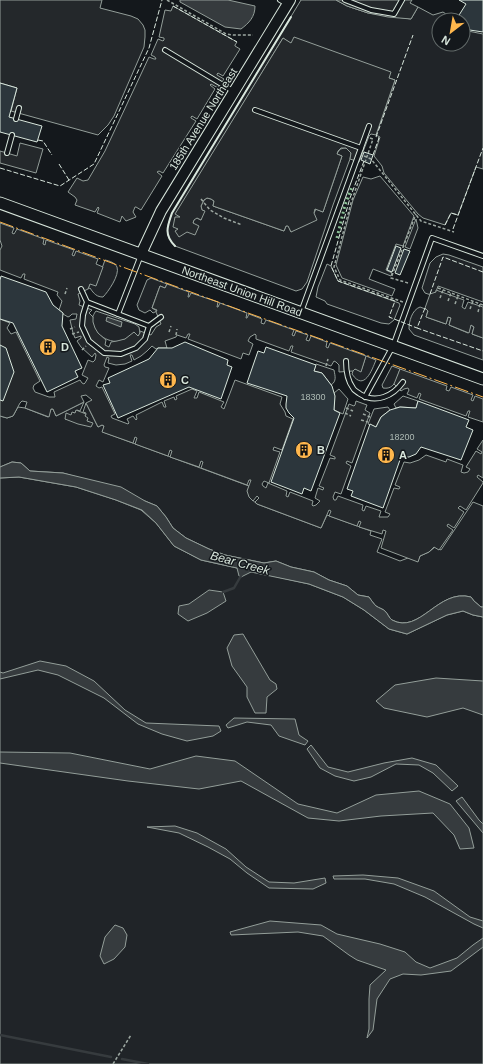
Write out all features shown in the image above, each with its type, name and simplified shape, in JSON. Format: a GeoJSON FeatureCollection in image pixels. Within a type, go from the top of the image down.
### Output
{"type":"FeatureCollection","features":[{"type":"Feature","properties":{"kind":"main road","name":"Northeast Union Hill Road"},"geometry":{"type":"LineString","coordinates":[[0,203],[483,379]]}},
{"type":"Feature","properties":{"kind":"street","name":"185th Avenue Northeast"},"geometry":{"type":"LineString","coordinates":[[141,254],[161,211],[234,92],[286,2]]}},
{"type":"Feature","properties":{"kind":"lane"},"geometry":{"type":"LineString","coordinates":[[345,0],[371,10],[394,14],[402,0]]}},
{"type":"Feature","properties":{"kind":"lane"},"geometry":{"type":"LineString","coordinates":[[165,50],[234,92]]}},
{"type":"Feature","properties":{"kind":"lane"},"geometry":{"type":"LineString","coordinates":[[16,119],[19,108]]}},
{"type":"Feature","properties":{"kind":"lane"},"geometry":{"type":"LineString","coordinates":[[255,110],[360,148]]}},
{"type":"Feature","properties":{"kind":"lane"},"geometry":{"type":"LineString","coordinates":[[301,312],[369,126]]}},
{"type":"Feature","properties":{"kind":"lane"},"geometry":{"type":"LineString","coordinates":[[7,153],[12,136]]}},
{"type":"Feature","properties":{"kind":"lane"},"geometry":{"type":"LineString","coordinates":[[365,397],[393,346],[432,238],[483,256]]}},
{"type":"Feature","properties":{"kind":"lane"},"geometry":{"type":"LineString","coordinates":[[118,314],[141,254]]}},
{"type":"Feature","properties":{"kind":"lane"},"geometry":{"type":"LineString","coordinates":[[80,289],[87,302],[149,326]]}},
{"type":"Feature","properties":{"kind":"lane"},"geometry":{"type":"LineString","coordinates":[[87,302],[83,315],[82,326],[89,341],[104,353],[121,354],[136,348],[145,339],[149,326],[161,317]]}},
{"type":"Feature","properties":{"kind":"lane"},"geometry":{"type":"LineString","coordinates":[[346,361],[348,380],[353,389],[365,397],[378,398],[387,396],[398,389],[404,382]]}},
{"type":"Feature","properties":{"kind":"path"},"geometry":{"type":"LineString","coordinates":[[167,0],[226,34],[253,35]]}},
{"type":"Feature","properties":{"kind":"path"},"geometry":{"type":"LineString","coordinates":[[365,136],[373,139],[351,203],[334,267],[340,280],[408,304]]}},
{"type":"Feature","properties":{"kind":"path"},"geometry":{"type":"LineString","coordinates":[[371,159],[421,221],[454,232]]}},
{"type":"Feature","properties":{"kind":"path"},"geometry":{"type":"LineString","coordinates":[[201,199],[210,210],[224,218],[242,225]]}},
{"type":"Feature","properties":{"kind":"path"},"geometry":{"type":"LineString","coordinates":[[415,286],[391,278],[416,214]]}},
{"type":"Feature","properties":{"kind":"path"},"geometry":{"type":"LineString","coordinates":[[65,294],[67,288]]}},
{"type":"Feature","properties":{"kind":"path"},"geometry":{"type":"LineString","coordinates":[[438,288],[483,305]]}},
{"type":"Feature","properties":{"kind":"path"},"geometry":{"type":"LineString","coordinates":[[440,298],[443,290]]}},
{"type":"Feature","properties":{"kind":"path"},"geometry":{"type":"LineString","coordinates":[[448,301],[451,293]]}},
{"type":"Feature","properties":{"kind":"path"},"geometry":{"type":"LineString","coordinates":[[456,304],[458,296]]}},
{"type":"Feature","properties":{"kind":"path"},"geometry":{"type":"LineString","coordinates":[[470,309],[473,301]]}},
{"type":"Feature","properties":{"kind":"path"},"geometry":{"type":"LineString","coordinates":[[478,312],[480,304]]}},
{"type":"Feature","properties":{"kind":"path"},"geometry":{"type":"LineString","coordinates":[[169,332],[171,326]]}},
{"type":"Feature","properties":{"kind":"path"},"geometry":{"type":"LineString","coordinates":[[70,329],[77,327]]}},
{"type":"Feature","properties":{"kind":"path"},"geometry":{"type":"LineString","coordinates":[[176,335],[177,329]]}},
{"type":"Feature","properties":{"kind":"path"},"geometry":{"type":"LineString","coordinates":[[72,334],[79,332]]}},
{"type":"Feature","properties":{"kind":"path"},"geometry":{"type":"LineString","coordinates":[[82,350],[87,344]]}},
{"type":"Feature","properties":{"kind":"path"},"geometry":{"type":"LineString","coordinates":[[326,366],[328,359]]}},
{"type":"Feature","properties":{"kind":"path"},"geometry":{"type":"LineString","coordinates":[[346,408],[353,411]]}},
{"type":"Feature","properties":{"kind":"path"},"geometry":{"type":"LineString","coordinates":[[345,413],[351,416]]}},
{"type":"Feature","properties":{"kind":"path"},"geometry":{"type":"LineString","coordinates":[[363,414],[370,417]]}},
{"type":"Feature","properties":{"kind":"path"},"geometry":{"type":"LineString","coordinates":[[361,420],[368,422]]}},
{"type":"Feature","properties":{"kind":"path"},"geometry":{"type":"LineString","coordinates":[[113,1064],[131,1035]]}},
{"type":"Feature","properties":{"kind":"shaded area"},"geometry":{"type":"Polygon","coordinates":[[[0,0],[102,0],[100,8],[131,16],[138,19],[143,25],[145,30],[144,47],[114,116],[108,125],[98,135],[11,111],[17,88],[0,83],[0,0]]]}},
{"type":"Feature","properties":{"kind":"shaded area"},"geometry":{"type":"Polygon","coordinates":[[[301,0],[336,0],[347,6],[368,13],[411,19],[418,7],[431,14],[431,52],[471,52],[471,32],[483,34],[483,169],[476,167],[458,215],[451,213],[445,225],[423,218],[418,214],[384,173],[382,166],[374,156],[380,137],[376,135],[395,80],[290,43],[283,38],[176,214],[180,217],[178,229],[193,224],[194,219],[197,218],[201,220],[201,206],[207,198],[214,201],[213,206],[284,231],[288,225],[291,232],[314,213],[316,209],[323,212],[342,156],[337,154],[341,149],[346,148],[351,153],[350,159],[307,282],[302,289],[296,291],[175,246],[168,234],[172,213],[301,0]]]}},
{"type":"Feature","properties":{"kind":"shaded area"},"geometry":{"type":"Polygon","coordinates":[[[336,0],[412,0],[410,3],[418,7],[411,19],[368,13],[347,6],[336,0]]]}},
{"type":"Feature","properties":{"kind":"shaded area"},"geometry":{"type":"Polygon","coordinates":[[[173,6],[237,42],[235,46],[240,49],[223,76],[218,73],[217,74],[224,79],[218,88],[211,84],[210,85],[215,89],[197,119],[192,116],[191,117],[196,121],[163,173],[159,171],[157,172],[162,176],[141,210],[135,207],[133,212],[136,217],[126,221],[122,216],[120,222],[97,213],[98,207],[95,212],[75,205],[77,200],[68,192],[77,178],[83,181],[88,180],[105,151],[149,57],[156,59],[151,55],[158,39],[164,40],[164,38],[159,37],[165,10],[171,11],[173,6]]]}},
{"type":"Feature","properties":{"kind":"shaded area"},"geometry":{"type":"Polygon","coordinates":[[[294,37],[391,72],[389,78],[395,80],[376,135],[371,134],[369,136],[359,162],[350,159],[351,153],[346,148],[341,148],[338,151],[337,154],[342,156],[323,212],[315,209],[314,213],[317,220],[291,232],[288,226],[286,226],[284,231],[213,206],[214,201],[207,198],[201,206],[202,210],[205,211],[201,220],[197,218],[193,223],[199,226],[195,235],[187,232],[179,237],[175,231],[178,229],[173,227],[175,217],[180,217],[175,214],[283,38],[291,43],[294,37]]]}},
{"type":"Feature","properties":{"kind":"shaded area"},"geometry":{"type":"Polygon","coordinates":[[[20,143],[43,149],[36,173],[0,163],[0,151],[17,156],[20,143]]]}},
{"type":"Feature","properties":{"kind":"shaded area"},"geometry":{"type":"Polygon","coordinates":[[[380,176],[414,216],[403,246],[396,244],[386,270],[392,273],[391,276],[373,269],[369,279],[395,289],[392,296],[342,278],[336,265],[353,200],[363,177],[371,179],[380,176]]]}},
{"type":"Feature","properties":{"kind":"shaded area"},"geometry":{"type":"Polygon","coordinates":[[[416,219],[418,228],[410,249],[405,247],[416,219]]]}},
{"type":"Feature","properties":{"kind":"shaded area"},"geometry":{"type":"Polygon","coordinates":[[[0,223],[14,228],[12,233],[14,234],[17,229],[44,239],[43,244],[45,245],[46,240],[74,250],[72,255],[74,256],[76,251],[98,259],[96,264],[103,267],[96,286],[90,284],[88,289],[78,294],[80,301],[79,305],[92,310],[89,313],[93,317],[95,328],[106,340],[105,345],[109,347],[111,342],[125,339],[134,332],[138,336],[140,331],[151,335],[156,327],[161,324],[156,312],[157,310],[152,308],[160,286],[165,288],[167,284],[189,292],[188,297],[191,293],[218,302],[217,307],[220,303],[247,313],[246,318],[249,314],[262,319],[261,323],[264,324],[266,320],[294,330],[292,335],[294,336],[296,331],[308,335],[306,340],[309,341],[311,336],[327,342],[326,347],[328,348],[330,343],[366,356],[361,372],[355,369],[353,371],[339,372],[339,365],[334,361],[331,366],[291,352],[293,346],[291,346],[289,351],[256,339],[255,334],[250,337],[248,341],[253,344],[249,355],[243,353],[241,359],[188,339],[190,334],[188,334],[186,338],[177,335],[176,337],[165,341],[167,348],[156,349],[152,346],[134,360],[132,355],[130,355],[132,361],[125,364],[116,365],[108,363],[109,358],[107,357],[104,365],[105,367],[109,368],[103,382],[99,380],[96,386],[99,388],[102,387],[115,414],[111,416],[112,418],[128,424],[127,419],[133,416],[136,420],[136,415],[162,402],[164,407],[166,407],[164,401],[174,397],[175,400],[177,399],[176,396],[192,389],[197,391],[194,398],[197,398],[199,392],[224,402],[221,407],[224,409],[235,380],[282,397],[280,404],[286,416],[293,419],[282,450],[274,447],[273,450],[280,452],[269,483],[264,481],[262,484],[266,488],[268,483],[287,491],[286,496],[288,497],[290,492],[313,501],[313,506],[320,501],[315,498],[318,488],[323,490],[324,488],[319,486],[330,458],[335,459],[335,457],[330,455],[349,404],[354,406],[356,401],[367,405],[365,410],[370,413],[352,463],[347,461],[346,463],[351,466],[341,494],[335,492],[333,497],[334,500],[336,500],[338,496],[363,505],[362,510],[364,511],[366,506],[381,511],[379,517],[388,517],[390,514],[385,512],[394,488],[399,489],[400,487],[395,485],[404,462],[410,463],[419,460],[426,455],[446,462],[447,459],[463,465],[461,472],[468,472],[470,469],[466,467],[476,451],[481,454],[482,452],[477,449],[483,440],[483,478],[478,475],[477,477],[483,483],[466,510],[460,506],[458,508],[464,512],[454,528],[448,524],[447,526],[453,530],[439,550],[434,547],[429,552],[420,556],[418,562],[381,548],[386,531],[383,530],[382,534],[359,527],[361,522],[359,521],[357,526],[329,516],[331,511],[329,510],[321,528],[257,504],[255,502],[259,498],[257,496],[253,501],[249,497],[247,491],[251,480],[249,480],[247,485],[201,468],[203,462],[201,461],[199,467],[170,457],[172,451],[170,450],[168,456],[135,444],[137,438],[135,437],[133,443],[102,432],[104,426],[102,425],[98,427],[86,403],[92,400],[86,395],[81,396],[84,402],[56,416],[53,409],[51,409],[49,417],[25,408],[27,402],[22,401],[13,416],[7,418],[0,416],[0,319],[10,323],[7,328],[11,334],[16,332],[40,381],[34,385],[33,388],[35,392],[49,397],[55,397],[54,392],[80,380],[84,384],[88,378],[82,375],[88,360],[93,362],[96,355],[95,353],[92,357],[81,347],[77,341],[81,338],[81,336],[75,338],[70,320],[76,319],[77,314],[72,314],[68,317],[59,310],[62,301],[57,295],[58,292],[24,279],[25,274],[23,274],[21,278],[0,270],[0,250],[2,246],[0,240],[0,223]]]}},
{"type":"Feature","properties":{"kind":"shaded area"},"geometry":{"type":"Polygon","coordinates":[[[443,254],[483,267],[483,302],[438,286],[436,292],[431,295],[425,293],[422,288],[430,263],[436,257],[443,254]]]}},
{"type":"Feature","properties":{"kind":"shaded area"},"geometry":{"type":"Polygon","coordinates":[[[105,260],[115,264],[117,267],[117,274],[110,287],[103,297],[101,297],[96,295],[90,288],[88,289],[90,283],[96,285],[105,260]]]}},
{"type":"Feature","properties":{"kind":"shaded area"},"geometry":{"type":"Polygon","coordinates":[[[327,264],[331,266],[338,281],[399,303],[400,305],[394,320],[389,324],[381,323],[327,304],[325,301],[316,297],[318,287],[327,264]]]}},
{"type":"Feature","properties":{"kind":"shaded area"},"geometry":{"type":"Polygon","coordinates":[[[151,278],[167,284],[165,288],[160,286],[152,308],[157,311],[153,313],[150,310],[145,313],[139,310],[137,305],[147,280],[151,278]]]}},
{"type":"Feature","properties":{"kind":"shaded area"},"geometry":{"type":"Polygon","coordinates":[[[436,290],[464,300],[462,307],[465,309],[468,302],[483,307],[483,338],[472,334],[474,327],[471,325],[469,333],[449,325],[451,318],[448,317],[446,324],[426,317],[428,311],[425,308],[430,294],[436,292],[436,290]]]}},
{"type":"Feature","properties":{"kind":"shaded area"},"geometry":{"type":"Polygon","coordinates":[[[420,307],[428,310],[426,317],[446,324],[448,317],[451,318],[449,325],[468,333],[471,325],[474,327],[472,334],[483,338],[483,360],[414,335],[409,329],[410,323],[413,313],[420,307]]]}},
{"type":"Feature","properties":{"kind":"shaded area"},"geometry":{"type":"Polygon","coordinates":[[[96,311],[135,324],[139,327],[139,335],[138,336],[134,332],[121,341],[111,341],[105,339],[94,327],[93,316],[96,311]]]}},
{"type":"Feature","properties":{"kind":"shaded area"},"geometry":{"type":"Polygon","coordinates":[[[366,356],[376,360],[367,378],[360,381],[352,374],[355,369],[361,371],[366,356]]]}},
{"type":"Feature","properties":{"kind":"shaded area"},"geometry":{"type":"Polygon","coordinates":[[[316,364],[334,370],[335,380],[331,385],[322,373],[314,371],[316,364]]]}},
{"type":"Feature","properties":{"kind":"shaded area"},"geometry":{"type":"Polygon","coordinates":[[[392,366],[400,369],[395,383],[390,387],[383,388],[382,385],[392,366]]]}},
{"type":"Feature","properties":{"kind":"shaded area"},"geometry":{"type":"Polygon","coordinates":[[[400,369],[447,386],[446,390],[449,391],[451,387],[473,395],[471,400],[473,401],[475,396],[483,399],[483,422],[468,417],[470,411],[468,411],[466,416],[419,399],[421,394],[419,393],[417,398],[407,394],[409,390],[408,388],[401,391],[394,384],[400,369]]]}},
{"type":"Feature","properties":{"kind":"shaded area"},"geometry":{"type":"Polygon","coordinates":[[[339,389],[348,399],[343,414],[334,410],[334,393],[339,389]]]}},
{"type":"Feature","properties":{"kind":"shaded area"},"geometry":{"type":"Polygon","coordinates":[[[403,396],[418,401],[416,408],[396,408],[394,404],[403,396]]]}},
{"type":"Feature","properties":{"kind":"shaded area"},"geometry":{"type":"Polygon","coordinates":[[[84,402],[80,411],[77,410],[65,419],[87,421],[85,417],[86,413],[83,412],[86,403],[98,427],[102,425],[104,426],[103,432],[249,486],[248,492],[257,504],[321,528],[327,515],[371,531],[370,535],[382,539],[377,552],[400,561],[408,558],[418,561],[420,556],[429,552],[435,547],[441,550],[473,502],[483,506],[483,607],[481,607],[471,597],[459,596],[439,604],[421,617],[402,623],[392,620],[385,611],[376,606],[369,597],[358,595],[347,586],[329,580],[314,572],[291,567],[276,561],[264,563],[225,555],[209,549],[186,538],[173,528],[157,506],[145,501],[63,473],[30,471],[21,463],[12,462],[0,467],[0,416],[7,418],[13,416],[18,407],[25,408],[48,417],[51,409],[53,409],[56,416],[84,402]]]}},
{"type":"Feature","properties":{"kind":"shaded area"},"geometry":{"type":"Polygon","coordinates":[[[388,407],[390,410],[381,417],[376,427],[368,424],[374,409],[388,407]]]}},
{"type":"Feature","properties":{"kind":"shaded area"},"geometry":{"type":"Polygon","coordinates":[[[76,410],[86,414],[85,416],[88,418],[87,421],[93,423],[91,427],[65,419],[66,413],[71,415],[72,412],[75,413],[76,410]]]}},
{"type":"Feature","properties":{"kind":"shaded area"},"geometry":{"type":"Polygon","coordinates":[[[19,477],[76,487],[141,510],[156,523],[174,546],[201,560],[309,584],[343,597],[364,610],[389,629],[407,634],[447,615],[463,611],[483,617],[483,1064],[0,1064],[0,478],[19,477]]]}},
{"type":"Feature","properties":{"kind":"water"},"geometry":{"type":"Polygon","coordinates":[[[180,0],[228,0],[255,6],[255,10],[251,19],[241,29],[225,27],[180,2],[180,0]]]}},
{"type":"Feature","properties":{"kind":"water"},"geometry":{"type":"Polygon","coordinates":[[[107,317],[122,322],[121,327],[106,321],[107,317]]]}},
{"type":"Feature","properties":{"kind":"water","name":"Bear Creek"},"geometry":{"type":"Polygon","coordinates":[[[12,462],[21,463],[30,471],[63,473],[121,487],[157,506],[173,528],[186,538],[225,555],[264,563],[276,561],[291,567],[314,572],[329,580],[347,586],[358,595],[369,597],[376,606],[385,611],[392,620],[402,623],[412,621],[421,617],[439,604],[459,596],[471,597],[481,607],[483,607],[483,617],[463,611],[447,615],[407,634],[389,629],[364,610],[343,597],[309,584],[251,572],[241,577],[239,576],[237,568],[201,560],[174,546],[156,523],[142,510],[76,487],[19,477],[0,478],[0,467],[12,462]]]}},
{"type":"Feature","properties":{"kind":"water"},"geometry":{"type":"Polygon","coordinates":[[[209,590],[223,592],[226,601],[207,613],[188,621],[178,614],[179,606],[189,604],[209,590]]]}},
{"type":"Feature","properties":{"kind":"water"},"geometry":{"type":"Polygon","coordinates":[[[243,634],[270,680],[276,684],[277,689],[267,697],[266,713],[255,713],[247,697],[247,687],[232,666],[227,648],[234,635],[243,634]]]}},
{"type":"Feature","properties":{"kind":"water"},"geometry":{"type":"Polygon","coordinates":[[[40,661],[66,666],[94,681],[125,710],[146,723],[219,726],[221,731],[213,736],[187,741],[162,734],[138,724],[104,698],[58,675],[38,670],[0,679],[0,672],[3,673],[40,661]]]}},
{"type":"Feature","properties":{"kind":"water"},"geometry":{"type":"Polygon","coordinates":[[[436,678],[483,681],[483,715],[463,708],[427,717],[384,708],[376,701],[395,685],[436,678]]]}},
{"type":"Feature","properties":{"kind":"water"},"geometry":{"type":"Polygon","coordinates":[[[234,718],[295,719],[299,735],[308,741],[305,745],[279,736],[271,725],[247,722],[228,728],[226,725],[234,718]]]}},
{"type":"Feature","properties":{"kind":"water"},"geometry":{"type":"Polygon","coordinates":[[[311,745],[328,767],[348,772],[412,758],[436,765],[458,786],[452,791],[433,773],[419,765],[396,764],[371,777],[354,781],[335,776],[320,768],[307,749],[311,745]]]}},
{"type":"Feature","properties":{"kind":"water"},"geometry":{"type":"Polygon","coordinates":[[[0,752],[70,753],[150,769],[196,756],[235,761],[298,804],[337,813],[376,795],[419,791],[450,804],[469,828],[474,848],[460,849],[454,835],[433,813],[381,816],[339,821],[308,818],[241,781],[199,789],[128,781],[0,763],[0,752]]]}},
{"type":"Feature","properties":{"kind":"water"},"geometry":{"type":"Polygon","coordinates":[[[462,797],[483,824],[483,833],[456,801],[462,797]]]}},
{"type":"Feature","properties":{"kind":"water"},"geometry":{"type":"Polygon","coordinates":[[[175,826],[197,833],[226,849],[246,867],[269,882],[294,883],[325,878],[326,883],[313,889],[269,888],[230,859],[208,847],[179,833],[147,827],[175,826]]]}},
{"type":"Feature","properties":{"kind":"water"},"geometry":{"type":"Polygon","coordinates":[[[363,875],[398,878],[434,891],[470,917],[483,921],[483,928],[425,897],[394,884],[365,879],[334,879],[333,876],[363,875]]]}},
{"type":"Feature","properties":{"kind":"water"},"geometry":{"type":"Polygon","coordinates":[[[270,921],[321,925],[337,934],[380,944],[405,952],[416,962],[430,968],[457,958],[483,938],[483,947],[451,971],[421,975],[403,974],[390,979],[377,999],[373,1030],[367,1038],[369,1029],[370,985],[386,970],[357,960],[323,936],[298,932],[231,935],[230,932],[270,921]]]}},
{"type":"Feature","properties":{"kind":"water"},"geometry":{"type":"Polygon","coordinates":[[[115,925],[123,928],[127,935],[125,947],[114,959],[104,964],[100,956],[105,937],[115,925]]]}},
{"type":"Feature","properties":{"kind":"building"},"geometry":{"type":"Polygon","coordinates":[[[459,0],[483,0],[483,32],[471,30],[471,12],[461,12],[466,4],[459,0]]]}},
{"type":"Feature","properties":{"kind":"building"},"geometry":{"type":"Polygon","coordinates":[[[0,83],[17,88],[9,117],[42,126],[37,142],[0,132],[0,83]]]}},
{"type":"Feature","properties":{"kind":"building"},"geometry":{"type":"Polygon","coordinates":[[[364,152],[373,155],[370,164],[361,160],[364,152]]]}},
{"type":"Feature","properties":{"kind":"building"},"geometry":{"type":"Polygon","coordinates":[[[396,246],[401,248],[392,272],[387,270],[396,246]]]}},
{"type":"Feature","properties":{"kind":"building"},"geometry":{"type":"Polygon","coordinates":[[[404,249],[410,251],[400,275],[395,273],[404,249]]]}},
{"type":"Feature","properties":{"kind":"building","name":"D"},"geometry":{"type":"Polygon","coordinates":[[[1,276],[46,292],[53,305],[63,313],[62,326],[82,368],[75,371],[78,377],[47,392],[13,323],[0,319],[1,276]]]}},
{"type":"Feature","properties":{"kind":"building","name":"C"},"geometry":{"type":"Polygon","coordinates":[[[185,342],[228,360],[227,365],[232,367],[221,399],[189,387],[118,418],[103,385],[110,383],[108,378],[149,359],[158,348],[172,348],[185,342]]]}},
{"type":"Feature","properties":{"kind":"building"},"geometry":{"type":"Polygon","coordinates":[[[0,345],[6,348],[14,372],[3,401],[0,400],[0,345]]]}},
{"type":"Feature","properties":{"kind":"building","name":"B"},"geometry":{"type":"Polygon","coordinates":[[[266,347],[316,365],[314,371],[322,373],[332,386],[335,396],[334,410],[340,413],[311,491],[304,488],[302,494],[271,482],[294,418],[286,408],[287,396],[247,383],[258,351],[264,353],[266,347]]]}},
{"type":"Feature","properties":{"kind":"building","name":"A"},"geometry":{"type":"Polygon","coordinates":[[[418,401],[469,420],[466,427],[473,430],[461,460],[421,447],[416,454],[409,457],[401,457],[383,508],[351,496],[353,491],[347,489],[370,424],[376,427],[381,417],[390,410],[400,407],[416,408],[418,401]]]}},
{"type":"Feature","properties":{"kind":"waterway","name":"Bear Creek"},"geometry":{"type":"LineString","coordinates":[[223,592],[234,588],[242,574]]}},
{"type":"Feature","properties":{"kind":"waterway"},"geometry":{"type":"LineString","coordinates":[[0,1035],[111,1057]]}},
{"type":"Feature","properties":{"kind":"waterway"},"geometry":{"type":"LineString","coordinates":[[122,1059],[148,1064]]}},
{"type":"Feature","properties":{"kind":"hedge"},"geometry":{"type":"LineString","coordinates":[[337,238],[345,205],[352,187]]}},
{"type":"Feature","properties":{"kind":"fence"},"geometry":{"type":"LineString","coordinates":[[0,168],[60,186],[94,164],[149,48],[162,0]]}},
{"type":"Feature","properties":{"kind":"fence"},"geometry":{"type":"LineString","coordinates":[[173,6],[237,42]]}},
{"type":"Feature","properties":{"kind":"fence"},"geometry":{"type":"LineString","coordinates":[[373,155],[379,138],[376,137],[413,35]]}},
{"type":"Feature","properties":{"kind":"fence"},"geometry":{"type":"LineString","coordinates":[[38,140],[43,141],[52,155]]}},
{"type":"Feature","properties":{"kind":"fence"},"geometry":{"type":"LineString","coordinates":[[453,229],[483,148]]}},
{"type":"Feature","properties":{"kind":"fence"},"geometry":{"type":"LineString","coordinates":[[364,161],[350,198],[331,266],[338,281],[395,301],[389,317],[417,328]]}},
{"type":"Feature","properties":{"kind":"fence"},"geometry":{"type":"LineString","coordinates":[[59,164],[69,180]]}},
{"type":"Feature","properties":{"kind":"fence"},"geometry":{"type":"LineString","coordinates":[[445,225],[451,213],[458,215]]}},
{"type":"Feature","properties":{"kind":"fence"},"geometry":{"type":"LineString","coordinates":[[430,294],[443,257],[483,272]]}},
{"type":"Feature","properties":{"kind":"fence"},"geometry":{"type":"LineString","coordinates":[[425,308],[417,328],[483,351]]}},
{"type":"Feature","properties":{"kind":"wall"},"geometry":{"type":"LineString","coordinates":[[175,246],[168,234],[172,213],[291,17]]}},
{"type":"Feature","properties":{"kind":"power"},"geometry":{"type":"LineString","coordinates":[[0,222],[483,397]]}},
{"type":"Feature","properties":{"kind":"place","name":"D"},"geometry":{"type":"Point","coordinates":[48,347]}},
{"type":"Feature","properties":{"kind":"place","name":"C"},"geometry":{"type":"Point","coordinates":[168,380]}},
{"type":"Feature","properties":{"kind":"place","name":"B"},"geometry":{"type":"Point","coordinates":[304,450]}},
{"type":"Feature","properties":{"kind":"place","name":"A"},"geometry":{"type":"Point","coordinates":[386,455]}}]}
